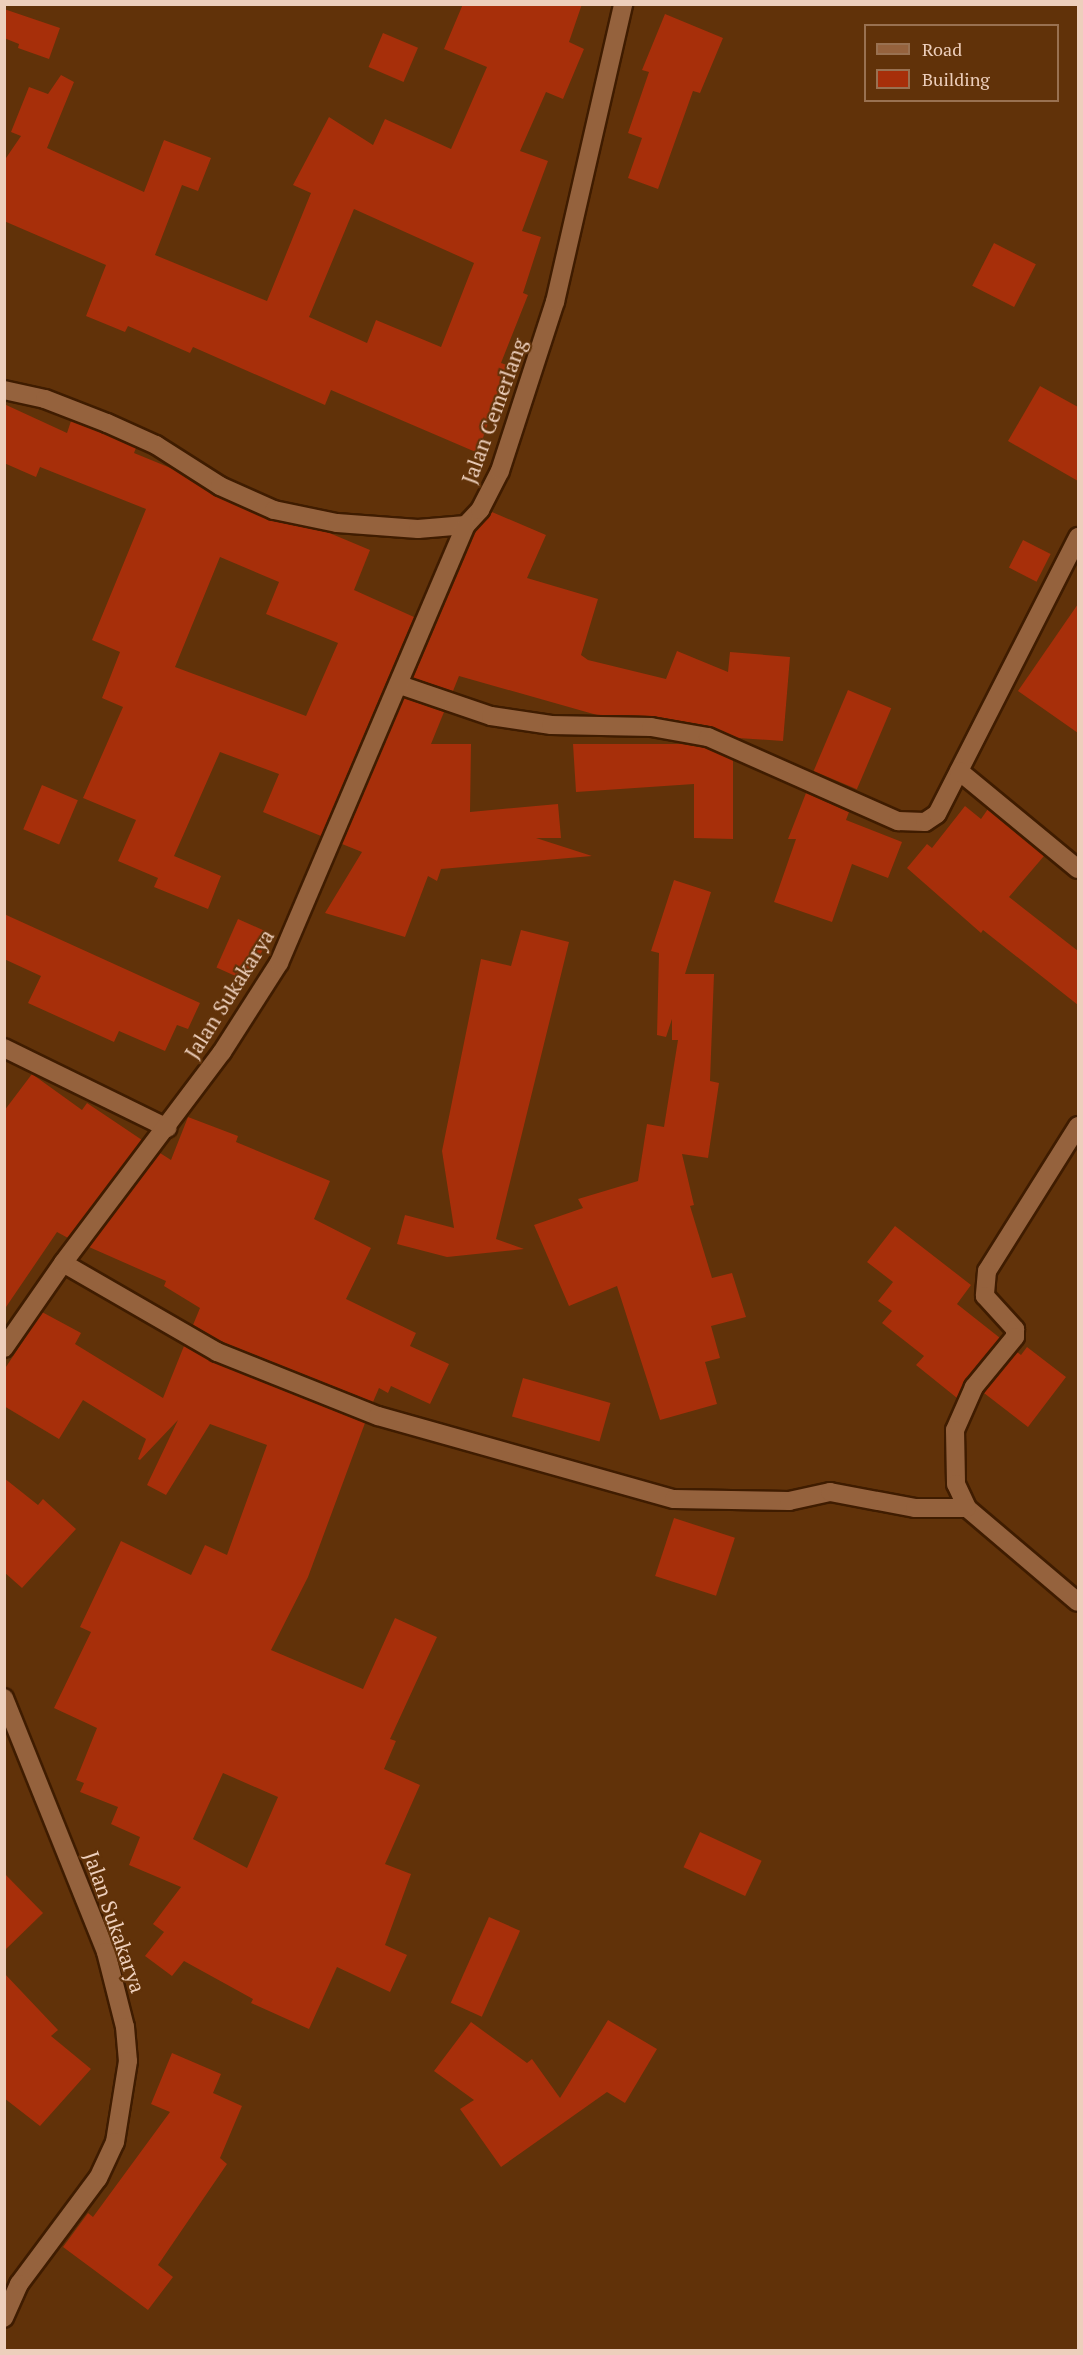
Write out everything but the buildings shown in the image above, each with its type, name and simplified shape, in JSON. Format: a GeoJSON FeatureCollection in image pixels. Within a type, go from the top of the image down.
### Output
{"type":"FeatureCollection","features":[{"type":"Feature","properties":{"kind":"street","name":"Jalan Cemerlang"},"geometry":{"type":"LineString","coordinates":[[466,525],[480,510],[504,460],[555,302],[623,4]]}},
{"type":"Feature","properties":{"kind":"street"},"geometry":{"type":"LineString","coordinates":[[4,390],[45,399],[107,423],[156,445],[220,486],[274,510],[338,523],[418,529],[466,525]]}},
{"type":"Feature","properties":{"kind":"street","name":"Jalan Sukakarya"},"geometry":{"type":"LineString","coordinates":[[4,1348],[63,1263],[167,1128],[279,963],[400,685],[466,525]]}},
{"type":"Feature","properties":{"kind":"street"},"geometry":{"type":"LineString","coordinates":[[400,685],[491,716],[550,725],[651,727],[708,737],[911,824],[937,814],[1078,537]]}},
{"type":"Feature","properties":{"kind":"street"},"geometry":{"type":"LineString","coordinates":[[959,771],[1078,869]]}},
{"type":"Feature","properties":{"kind":"street"},"geometry":{"type":"LineString","coordinates":[[4,1048],[167,1128]]}},
{"type":"Feature","properties":{"kind":"street"},"geometry":{"type":"LineString","coordinates":[[1078,1126],[987,1271],[986,1296],[1015,1329],[1015,1336],[974,1387],[955,1430],[956,1484],[967,1508],[1078,1602]]}},
{"type":"Feature","properties":{"kind":"street"},"geometry":{"type":"LineString","coordinates":[[63,1263],[217,1352],[378,1416],[674,1499],[789,1501],[831,1492],[915,1508],[967,1508]]}},
{"type":"Feature","properties":{"kind":"street","name":"Jalan Sukakarya"},"geometry":{"type":"LineString","coordinates":[[4,1698],[106,1952],[125,2027],[128,2061],[115,2142],[98,2178],[19,2284],[4,2318]]}}]}
